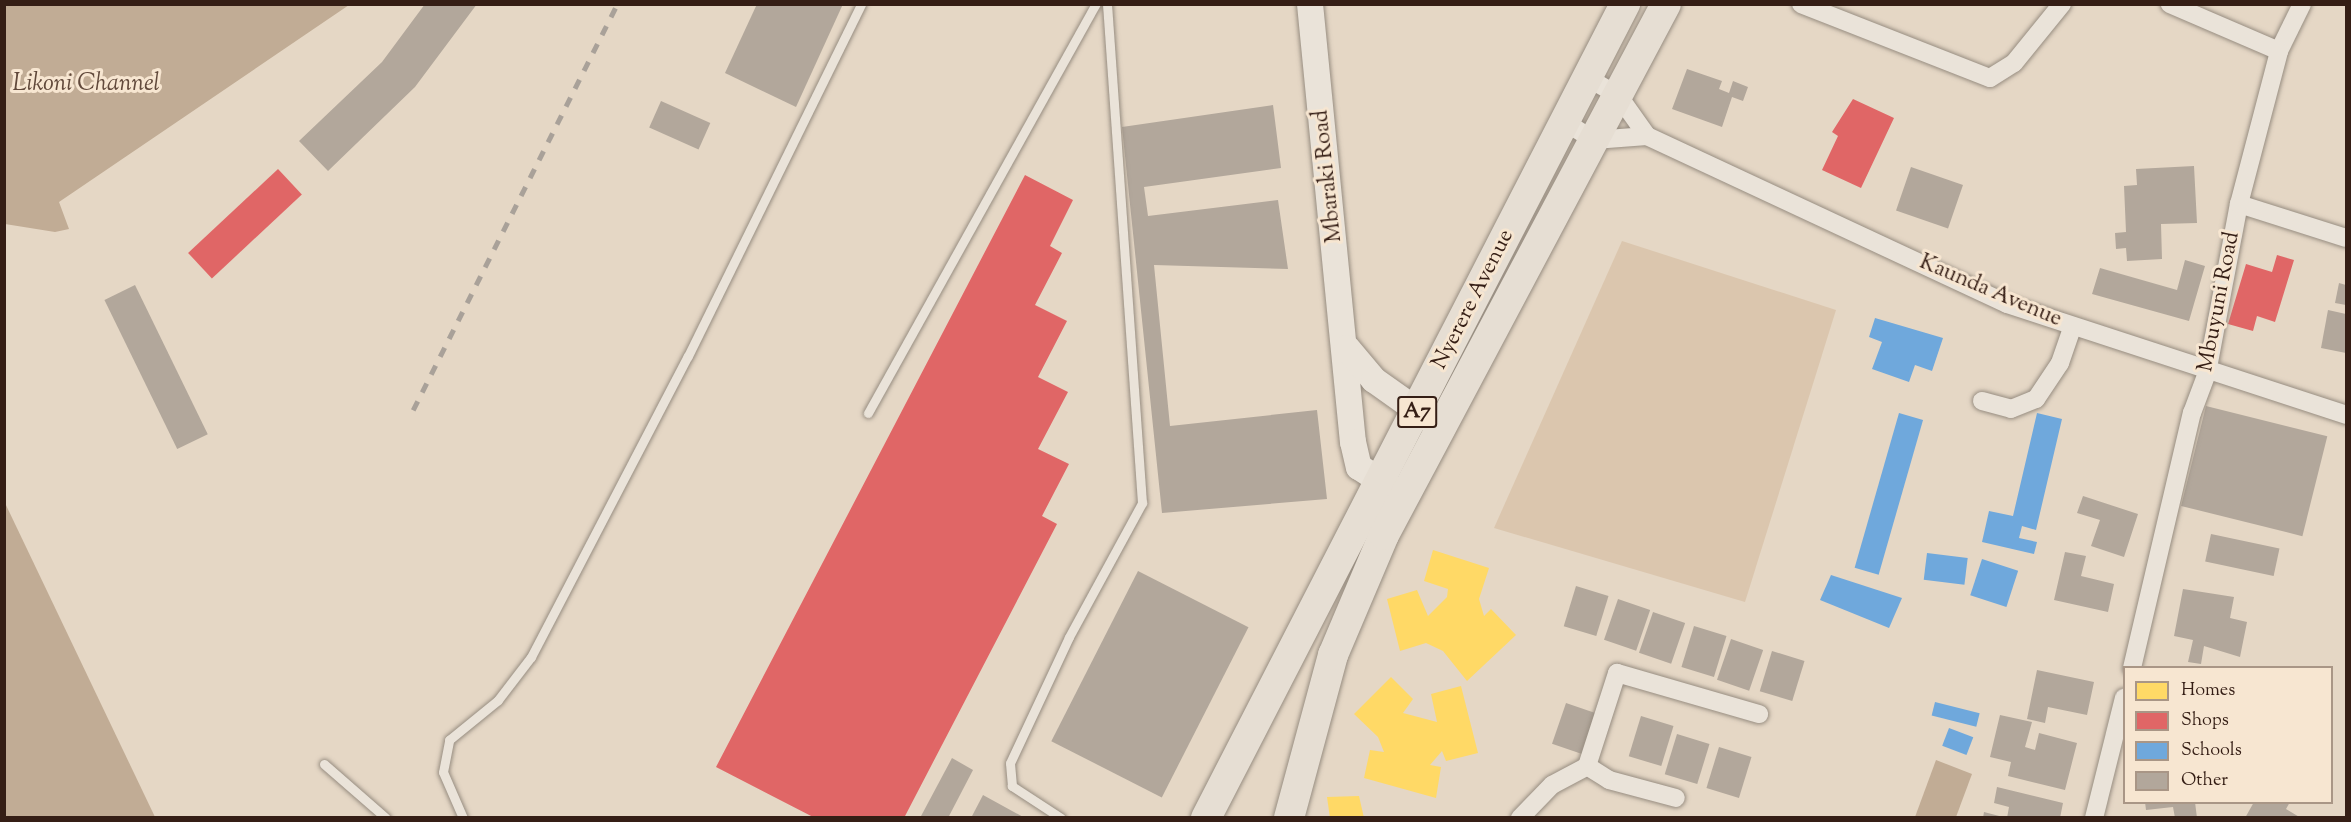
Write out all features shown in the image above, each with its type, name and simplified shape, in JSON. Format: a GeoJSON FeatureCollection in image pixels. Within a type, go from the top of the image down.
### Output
{"type":"FeatureCollection","features":[{"type":"Feature","properties":{"kind":"highway","name":"Nyerere Avenue"},"geometry":{"type":"LineString","coordinates":[[1429,420],[1565,122],[1625,4]]}},
{"type":"Feature","properties":{"kind":"highway","name":"Nyerere Avenue"},"geometry":{"type":"LineString","coordinates":[[1206,818],[1393,489],[1429,420],[1594,140],[1666,4]]}},
{"type":"Feature","properties":{"kind":"highway","name":"Nyerere Avenue"},"geometry":{"type":"LineString","coordinates":[[1289,818],[1334,656],[1393,489]]}},
{"type":"Feature","properties":{"kind":"main road","name":"Mbaraki Road"},"geometry":{"type":"LineString","coordinates":[[1310,4],[1347,348],[1349,417],[1359,467],[1393,489]]}},
{"type":"Feature","properties":{"kind":"main road"},"geometry":{"type":"LineString","coordinates":[[1347,348],[1374,380],[1429,420]]}},
{"type":"Feature","properties":{"kind":"street"},"geometry":{"type":"LineString","coordinates":[[1801,4],[1990,78],[2029,48],[2062,4]]}},
{"type":"Feature","properties":{"kind":"street"},"geometry":{"type":"LineString","coordinates":[[2170,4],[2279,51]]}},
{"type":"Feature","properties":{"kind":"street","name":"Mbuyuni Road"},"geometry":{"type":"LineString","coordinates":[[2132,666],[2192,413],[2207,373],[2239,204],[2279,51],[2302,4]]}},
{"type":"Feature","properties":{"kind":"street"},"geometry":{"type":"LineString","coordinates":[[1588,78],[1618,95]]}},
{"type":"Feature","properties":{"kind":"street","name":"Kaunda Avenue"},"geometry":{"type":"LineString","coordinates":[[1618,95],[1647,136]]}},
{"type":"Feature","properties":{"kind":"street"},"geometry":{"type":"LineString","coordinates":[[1565,122],[1594,140]]}},
{"type":"Feature","properties":{"kind":"street","name":"Kaunda Avenue"},"geometry":{"type":"LineString","coordinates":[[1594,140],[1647,136],[2007,304],[2207,373],[2346,415]]}},
{"type":"Feature","properties":{"kind":"street"},"geometry":{"type":"LineString","coordinates":[[2239,204],[2346,238]]}},
{"type":"Feature","properties":{"kind":"street"},"geometry":{"type":"LineString","coordinates":[[1982,401],[2012,409],[2036,399],[2060,363],[2073,326]]}},
{"type":"Feature","properties":{"kind":"street"},"geometry":{"type":"LineString","coordinates":[[1520,818],[1552,785],[1587,766],[1617,673],[1760,714]]}},
{"type":"Feature","properties":{"kind":"street"},"geometry":{"type":"LineString","coordinates":[[2094,818],[2123,702]]}},
{"type":"Feature","properties":{"kind":"street"},"geometry":{"type":"LineString","coordinates":[[1587,766],[1610,780],[1676,798]]}},
{"type":"Feature","properties":{"kind":"lane"},"geometry":{"type":"LineString","coordinates":[[463,818],[443,772],[449,740],[498,700],[531,657],[688,356],[861,4]]}},
{"type":"Feature","properties":{"kind":"lane"},"geometry":{"type":"LineString","coordinates":[[868,413],[1096,4]]}},
{"type":"Feature","properties":{"kind":"lane"},"geometry":{"type":"LineString","coordinates":[[1061,818],[1012,786],[1010,763],[1069,637],[1142,503],[1107,4]]}},
{"type":"Feature","properties":{"kind":"lane"},"geometry":{"type":"LineString","coordinates":[[324,764],[386,818]]}},
{"type":"Feature","properties":{"kind":"shaded area"},"geometry":{"type":"Polygon","coordinates":[[[1622,241],[1836,310],[1745,602],[1494,528],[1622,241]]]}},
{"type":"Feature","properties":{"kind":"water","name":"Likoni Channel"},"geometry":{"type":"Polygon","coordinates":[[[5,4],[349,5],[59,202],[69,229],[55,232],[5,224],[5,4]]]}},
{"type":"Feature","properties":{"kind":"water"},"geometry":{"type":"Polygon","coordinates":[[[5,503],[155,817],[5,817],[5,503]]]}},
{"type":"Feature","properties":{"kind":"water"},"geometry":{"type":"Polygon","coordinates":[[[1936,760],[1972,774],[1956,817],[1915,817],[1936,760]]]}},
{"type":"Feature","properties":{"kind":"building: Homes"},"geometry":{"type":"Polygon","coordinates":[[[1433,550],[1489,568],[1479,599],[1484,616],[1491,609],[1516,635],[1467,681],[1443,651],[1426,643],[1400,651],[1387,599],[1417,590],[1428,616],[1447,597],[1448,589],[1424,581],[1433,550]]]}},
{"type":"Feature","properties":{"kind":"building: Homes"},"geometry":{"type":"Polygon","coordinates":[[[1391,677],[1413,699],[1403,713],[1437,722],[1431,694],[1461,686],[1478,753],[1446,761],[1442,751],[1430,765],[1441,767],[1436,798],[1364,778],[1370,750],[1384,752],[1378,737],[1354,714],[1391,677]]]}},
{"type":"Feature","properties":{"kind":"building: Homes"},"geometry":{"type":"Polygon","coordinates":[[[1359,796],[1364,818],[1330,818],[1327,797],[1359,796]]]}},
{"type":"Feature","properties":{"kind":"building: Shops"},"geometry":{"type":"Polygon","coordinates":[[[1853,99],[1894,118],[1861,188],[1822,170],[1838,136],[1832,132],[1853,99]]]}},
{"type":"Feature","properties":{"kind":"building: Shops"},"geometry":{"type":"Polygon","coordinates":[[[278,169],[302,195],[212,278],[188,253],[278,169]]]}},
{"type":"Feature","properties":{"kind":"building: Shops"},"geometry":{"type":"Polygon","coordinates":[[[1025,175],[1073,200],[1050,246],[1062,253],[1035,305],[1067,321],[1038,377],[1068,392],[1038,449],[1069,464],[1042,516],[1057,524],[904,818],[815,818],[716,767],[1025,175]]]}},
{"type":"Feature","properties":{"kind":"building: Shops"},"geometry":{"type":"Polygon","coordinates":[[[2277,255],[2294,260],[2275,322],[2257,316],[2253,331],[2228,324],[2246,264],[2272,272],[2277,255]]]}},
{"type":"Feature","properties":{"kind":"building: Schools"},"geometry":{"type":"Polygon","coordinates":[[[1875,318],[1943,338],[1932,371],[1915,365],[1909,382],[1872,369],[1882,342],[1869,337],[1875,318]]]}},
{"type":"Feature","properties":{"kind":"building: Schools"},"geometry":{"type":"Polygon","coordinates":[[[1899,413],[1923,420],[1879,575],[1855,568],[1899,413]]]}},
{"type":"Feature","properties":{"kind":"building: Schools"},"geometry":{"type":"Polygon","coordinates":[[[2037,413],[2062,419],[2036,530],[2022,526],[2019,538],[2037,542],[2034,554],[1982,542],[1989,511],[2013,516],[2037,413]]]}},
{"type":"Feature","properties":{"kind":"building: Schools"},"geometry":{"type":"Polygon","coordinates":[[[1927,553],[1968,558],[1964,585],[1924,580],[1927,553]]]}},
{"type":"Feature","properties":{"kind":"building: Schools"},"geometry":{"type":"Polygon","coordinates":[[[1982,559],[2018,571],[2006,607],[1970,595],[1982,559]]]}},
{"type":"Feature","properties":{"kind":"building: Schools"},"geometry":{"type":"Polygon","coordinates":[[[1831,575],[1902,598],[1889,628],[1820,600],[1831,575]]]}},
{"type":"Feature","properties":{"kind":"building: Schools"},"geometry":{"type":"Polygon","coordinates":[[[1935,702],[1980,713],[1976,727],[1932,716],[1935,702]]]}},
{"type":"Feature","properties":{"kind":"building: Schools"},"geometry":{"type":"Polygon","coordinates":[[[1949,728],[1973,737],[1966,755],[1942,746],[1949,728]]]}},
{"type":"Feature","properties":{"kind":"building: Other"},"geometry":{"type":"Polygon","coordinates":[[[425,4],[477,4],[415,87],[328,171],[299,141],[382,62],[425,4]]]}},
{"type":"Feature","properties":{"kind":"building: Other"},"geometry":{"type":"Polygon","coordinates":[[[757,4],[843,4],[796,107],[725,73],[757,4]]]}},
{"type":"Feature","properties":{"kind":"building: Other"},"geometry":{"type":"Polygon","coordinates":[[[1687,69],[1722,81],[1719,89],[1729,93],[1733,81],[1748,87],[1743,101],[1732,97],[1722,127],[1672,109],[1687,69]]]}},
{"type":"Feature","properties":{"kind":"building: Other"},"geometry":{"type":"Polygon","coordinates":[[[661,101],[710,123],[699,149],[649,127],[661,101]]]}},
{"type":"Feature","properties":{"kind":"building: Other"},"geometry":{"type":"Polygon","coordinates":[[[1273,105],[1281,168],[1144,187],[1148,216],[1278,200],[1288,269],[1154,265],[1170,426],[1317,410],[1327,499],[1162,513],[1122,127],[1273,105]]]}},
{"type":"Feature","properties":{"kind":"building: Other"},"geometry":{"type":"Polygon","coordinates":[[[2194,166],[2197,223],[2161,224],[2162,259],[2127,261],[2126,248],[2116,249],[2115,233],[2126,232],[2124,186],[2137,185],[2136,169],[2194,166]]]}},
{"type":"Feature","properties":{"kind":"building: Other"},"geometry":{"type":"Polygon","coordinates":[[[1911,167],[1963,185],[1948,228],[1896,210],[1911,167]]]}},
{"type":"Feature","properties":{"kind":"building: Other"},"geometry":{"type":"Polygon","coordinates":[[[2185,260],[2205,266],[2189,321],[2092,294],[2100,268],[2177,290],[2185,260]]]}},
{"type":"Feature","properties":{"kind":"building: Other"},"geometry":{"type":"Polygon","coordinates":[[[2339,283],[2346,285],[2346,305],[2335,303],[2339,283]]]}},
{"type":"Feature","properties":{"kind":"building: Other"},"geometry":{"type":"Polygon","coordinates":[[[135,285],[208,434],[177,449],[104,300],[135,285]]]}},
{"type":"Feature","properties":{"kind":"building: Other"},"geometry":{"type":"Polygon","coordinates":[[[2328,310],[2346,314],[2346,353],[2321,348],[2328,310]]]}},
{"type":"Feature","properties":{"kind":"building: Other"},"geometry":{"type":"Polygon","coordinates":[[[2206,406],[2327,436],[2302,536],[2181,506],[2206,406]]]}},
{"type":"Feature","properties":{"kind":"building: Other"},"geometry":{"type":"Polygon","coordinates":[[[2083,496],[2138,514],[2124,557],[2091,546],[2100,520],[2077,513],[2083,496]]]}},
{"type":"Feature","properties":{"kind":"building: Other"},"geometry":{"type":"Polygon","coordinates":[[[2211,534],[2279,549],[2274,576],[2205,561],[2211,534]]]}},
{"type":"Feature","properties":{"kind":"building: Other"},"geometry":{"type":"Polygon","coordinates":[[[2065,552],[2086,556],[2081,576],[2114,584],[2108,612],[2054,600],[2065,552]]]}},
{"type":"Feature","properties":{"kind":"building: Other"},"geometry":{"type":"Polygon","coordinates":[[[1138,571],[1248,627],[1162,797],[1051,741],[1138,571]]]}},
{"type":"Feature","properties":{"kind":"building: Other"},"geometry":{"type":"Polygon","coordinates":[[[1576,586],[1609,596],[1596,636],[1564,626],[1576,586]]]}},
{"type":"Feature","properties":{"kind":"building: Other"},"geometry":{"type":"Polygon","coordinates":[[[2183,589],[2234,597],[2230,618],[2247,622],[2240,657],[2204,646],[2201,664],[2188,662],[2193,640],[2174,636],[2183,589]]]}},
{"type":"Feature","properties":{"kind":"building: Other"},"geometry":{"type":"Polygon","coordinates":[[[1618,599],[1650,610],[1636,651],[1604,640],[1618,599]]]}},
{"type":"Feature","properties":{"kind":"building: Other"},"geometry":{"type":"Polygon","coordinates":[[[1653,612],[1685,623],[1671,664],[1639,653],[1653,612]]]}},
{"type":"Feature","properties":{"kind":"building: Other"},"geometry":{"type":"Polygon","coordinates":[[[1694,626],[1727,636],[1714,677],[1681,667],[1694,626]]]}},
{"type":"Feature","properties":{"kind":"building: Other"},"geometry":{"type":"Polygon","coordinates":[[[1731,639],[1763,650],[1749,691],[1717,680],[1731,639]]]}},
{"type":"Feature","properties":{"kind":"building: Other"},"geometry":{"type":"Polygon","coordinates":[[[1772,651],[1805,661],[1792,701],[1760,691],[1772,651]]]}},
{"type":"Feature","properties":{"kind":"building: Other"},"geometry":{"type":"Polygon","coordinates":[[[2037,670],[2094,682],[2087,715],[2048,707],[2045,723],[2027,719],[2037,670]]]}},
{"type":"Feature","properties":{"kind":"building: Other"},"geometry":{"type":"Polygon","coordinates":[[[1566,703],[1598,714],[1584,755],[1552,744],[1566,703]]]}},
{"type":"Feature","properties":{"kind":"building: Other"},"geometry":{"type":"Polygon","coordinates":[[[2000,715],[2032,722],[2025,747],[2035,750],[2039,733],[2077,743],[2065,790],[2008,776],[2011,762],[1990,757],[2000,715]]]}},
{"type":"Feature","properties":{"kind":"building: Other"},"geometry":{"type":"Polygon","coordinates":[[[1641,716],[1674,726],[1661,766],[1629,756],[1641,716]]]}},
{"type":"Feature","properties":{"kind":"building: Other"},"geometry":{"type":"Polygon","coordinates":[[[1677,734],[1710,744],[1697,784],[1665,774],[1677,734]]]}},
{"type":"Feature","properties":{"kind":"building: Other"},"geometry":{"type":"Polygon","coordinates":[[[1719,747],[1752,757],[1739,798],[1706,788],[1719,747]]]}},
{"type":"Feature","properties":{"kind":"building: Other"},"geometry":{"type":"Polygon","coordinates":[[[952,758],[973,770],[948,818],[920,818],[952,758]]]}},
{"type":"Feature","properties":{"kind":"building: Other"},"geometry":{"type":"Polygon","coordinates":[[[1997,787],[2063,803],[2060,818],[2007,818],[2009,807],[1994,803],[1997,787]]]}},
{"type":"Feature","properties":{"kind":"building: Other"},"geometry":{"type":"Polygon","coordinates":[[[983,795],[1025,818],[971,818],[983,795]]]}},
{"type":"Feature","properties":{"kind":"building: Other"},"geometry":{"type":"Polygon","coordinates":[[[2145,804],[2195,804],[2197,818],[2175,818],[2173,807],[2146,810],[2145,804]]]}},
{"type":"Feature","properties":{"kind":"building: Other"},"geometry":{"type":"Polygon","coordinates":[[[2253,804],[2289,804],[2286,809],[2301,818],[2245,818],[2253,804]]]}},
{"type":"Feature","properties":{"kind":"building: Other"},"geometry":{"type":"Polygon","coordinates":[[[1984,812],[2003,817],[2003,818],[1983,818],[1984,812]]]}},
{"type":"Feature","properties":{"kind":"railway"},"geometry":{"type":"LineString","coordinates":[[413,410],[617,4]]}}]}
